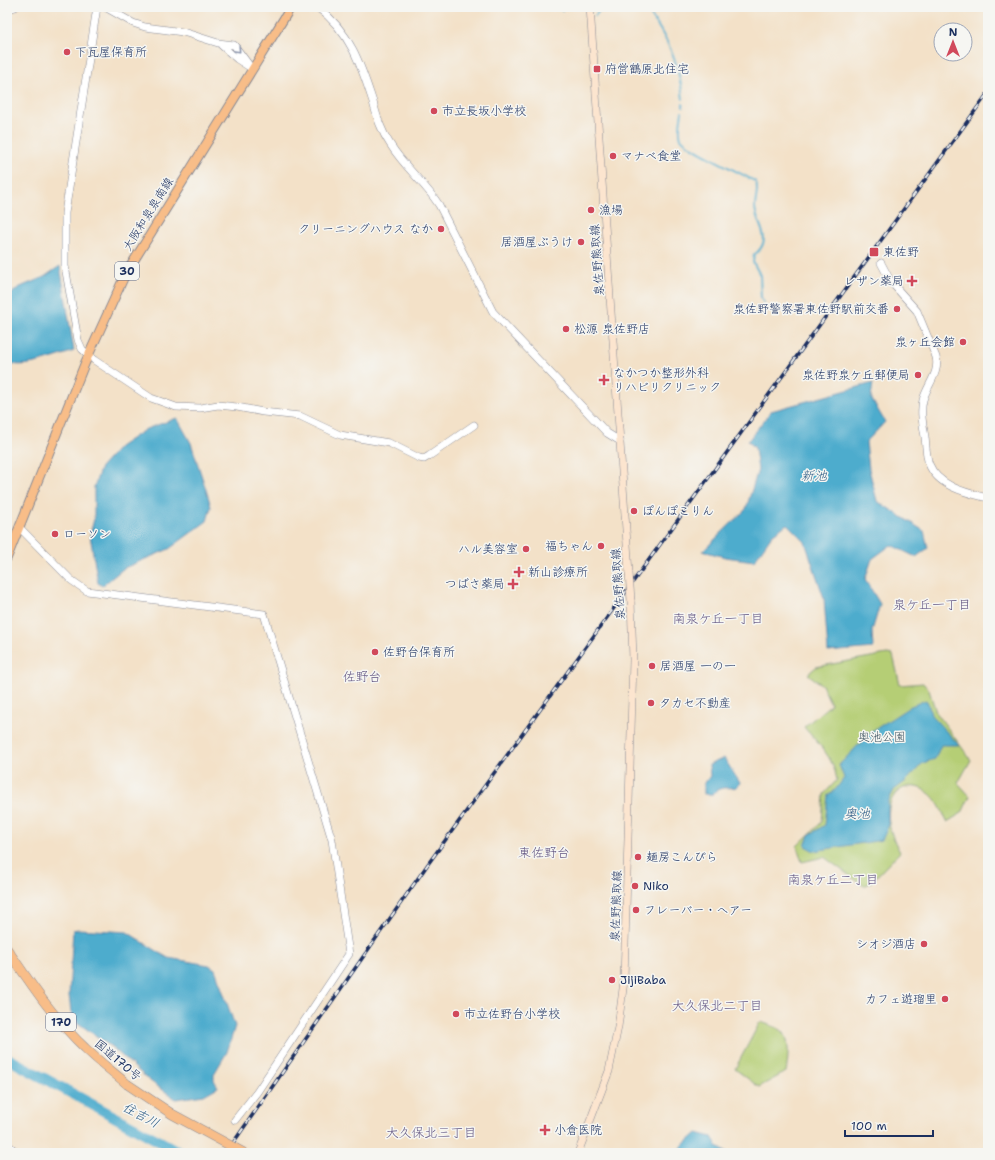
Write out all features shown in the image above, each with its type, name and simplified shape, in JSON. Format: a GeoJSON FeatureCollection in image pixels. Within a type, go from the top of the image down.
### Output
{"type":"FeatureCollection","features":[{"type":"Feature","properties":{"kind":"highway","name":"国道170号"},"geometry":{"type":"LineString","coordinates":[[7,949],[39,995],[84,1047],[127,1084],[172,1114],[244,1153]]}},
{"type":"Feature","properties":{"kind":"main road","name":"大阪和泉泉南線"},"geometry":{"type":"LineString","coordinates":[[7,558],[88,355],[125,275],[291,7]]}},
{"type":"Feature","properties":{"kind":"main road","name":"泉佐野熊取線"},"geometry":{"type":"LineString","coordinates":[[578,1153],[609,1071],[618,1032],[624,981],[633,660],[631,600],[590,7]]}},
{"type":"Feature","properties":{"kind":"street"},"geometry":{"type":"LineString","coordinates":[[7,9],[15,7]]}},
{"type":"Feature","properties":{"kind":"street"},"geometry":{"type":"LineString","coordinates":[[97,7],[66,206],[64,242],[65,266],[78,340],[88,355],[151,398],[165,404],[176,407],[200,408],[218,405],[300,416],[340,435],[389,443],[424,459],[474,425]]}},
{"type":"Feature","properties":{"kind":"street"},"geometry":{"type":"LineString","coordinates":[[105,7],[133,23],[183,32],[218,43],[252,69]]}},
{"type":"Feature","properties":{"kind":"street"},"geometry":{"type":"LineString","coordinates":[[317,7],[337,25],[352,45],[362,67],[380,127],[390,144],[412,174],[430,190],[440,205],[493,312],[607,433],[620,441]]}},
{"type":"Feature","properties":{"kind":"street"},"geometry":{"type":"LineString","coordinates":[[881,263],[890,282],[916,311],[936,357],[936,373],[923,399],[921,413],[929,464],[935,473],[954,489],[988,498]]}},
{"type":"Feature","properties":{"kind":"street"},"geometry":{"type":"LineString","coordinates":[[19,527],[71,580],[87,591],[264,614],[332,840],[349,954],[257,1092],[235,1120]]}},
{"type":"Feature","properties":{"kind":"street"},"geometry":{"type":"LineString","coordinates":[[7,1144],[17,1153]]}},
{"type":"Feature","properties":{"kind":"green space","name":"奥池公園"},"geometry":{"type":"Polygon","coordinates":[[[887,654],[893,655],[900,685],[923,683],[929,690],[936,712],[971,760],[958,783],[970,796],[962,813],[947,822],[937,802],[924,790],[917,787],[910,787],[903,788],[897,792],[892,799],[889,808],[888,819],[895,842],[900,852],[870,883],[864,886],[824,857],[802,862],[797,846],[822,822],[824,794],[837,780],[829,757],[804,727],[831,704],[822,685],[808,674],[816,667],[887,654]]]}},
{"type":"Feature","properties":{"kind":"green space"},"geometry":{"type":"Polygon","coordinates":[[[760,1022],[776,1027],[784,1033],[788,1043],[788,1056],[786,1072],[759,1087],[735,1069],[760,1022]]]}},
{"type":"Feature","properties":{"kind":"water"},"geometry":{"type":"Polygon","coordinates":[[[60,266],[74,351],[35,363],[19,365],[13,364],[7,356],[7,298],[18,288],[44,277],[60,266]]]}},
{"type":"Feature","properties":{"kind":"water","name":"新池"},"geometry":{"type":"Polygon","coordinates":[[[873,383],[871,398],[885,422],[866,442],[869,469],[877,501],[924,531],[928,548],[916,557],[891,545],[872,559],[865,579],[880,604],[872,631],[873,648],[828,652],[824,598],[805,542],[787,524],[772,535],[754,561],[725,557],[703,551],[746,509],[758,470],[755,448],[748,441],[771,411],[873,383]]]}},
{"type":"Feature","properties":{"kind":"water"},"geometry":{"type":"Polygon","coordinates":[[[177,418],[191,443],[208,496],[211,507],[207,521],[169,549],[124,568],[102,586],[98,583],[90,535],[94,519],[94,487],[101,467],[119,447],[146,429],[177,418]]]}},
{"type":"Feature","properties":{"kind":"water","name":"奥池"},"geometry":{"type":"Polygon","coordinates":[[[926,700],[931,715],[959,745],[941,745],[935,759],[923,763],[906,781],[894,790],[888,802],[888,827],[882,840],[814,851],[805,846],[809,835],[825,825],[828,795],[836,789],[844,778],[839,765],[871,732],[911,706],[926,700]]]}},
{"type":"Feature","properties":{"kind":"water"},"geometry":{"type":"Polygon","coordinates":[[[724,758],[740,783],[737,787],[721,788],[713,794],[704,794],[704,784],[710,776],[709,765],[724,758]]]}},
{"type":"Feature","properties":{"kind":"water"},"geometry":{"type":"Polygon","coordinates":[[[73,930],[127,932],[168,958],[209,965],[215,969],[235,1026],[227,1052],[214,1074],[214,1080],[218,1087],[204,1095],[176,1099],[150,1081],[113,1048],[78,1023],[71,1012],[69,995],[73,930]]]}},
{"type":"Feature","properties":{"kind":"water"},"geometry":{"type":"Polygon","coordinates":[[[697,1133],[712,1137],[718,1147],[727,1153],[675,1153],[697,1133]]]}},
{"type":"Feature","properties":{"kind":"waterway"},"geometry":{"type":"LineString","coordinates":[[595,16],[602,7]]}},
{"type":"Feature","properties":{"kind":"waterway"},"geometry":{"type":"LineString","coordinates":[[645,7],[660,29],[671,50],[681,85],[683,99]]}},
{"type":"Feature","properties":{"kind":"waterway"},"geometry":{"type":"LineString","coordinates":[[682,112],[680,132],[681,138],[685,142],[692,148],[756,182],[757,192],[755,207],[764,238],[760,249],[754,255],[753,262],[760,275],[761,298],[764,303]]}},
{"type":"Feature","properties":{"kind":"waterway","name":"住吉川"},"geometry":{"type":"LineString","coordinates":[[7,1058],[181,1153]]}},
{"type":"Feature","properties":{"kind":"railway"},"geometry":{"type":"LineString","coordinates":[[226,1153],[428,864],[988,93]]}},
{"type":"Feature","properties":{"kind":"place","name":"下瓦屋保育所"},"geometry":{"type":"Point","coordinates":[67,52]}},
{"type":"Feature","properties":{"kind":"place","name":"府営鶴原北住宅"},"geometry":{"type":"Point","coordinates":[597,69]}},
{"type":"Feature","properties":{"kind":"place","name":"市立長坂小学校"},"geometry":{"type":"Point","coordinates":[434,111]}},
{"type":"Feature","properties":{"kind":"place","name":"マナベ食堂"},"geometry":{"type":"Point","coordinates":[613,156]}},
{"type":"Feature","properties":{"kind":"place","name":"漁場"},"geometry":{"type":"Point","coordinates":[591,210]}},
{"type":"Feature","properties":{"kind":"place","name":"クリーニングハウス なか"},"geometry":{"type":"Point","coordinates":[441,229]}},
{"type":"Feature","properties":{"kind":"place","name":"居酒屋ぶうけ"},"geometry":{"type":"Point","coordinates":[581,242]}},
{"type":"Feature","properties":{"kind":"place","name":"東佐野"},"geometry":{"type":"Point","coordinates":[874,252]}},
{"type":"Feature","properties":{"kind":"place","name":"レザン薬局"},"geometry":{"type":"Point","coordinates":[912,281]}},
{"type":"Feature","properties":{"kind":"place","name":"泉佐野警察署東佐野駅前交番"},"geometry":{"type":"Point","coordinates":[897,309]}},
{"type":"Feature","properties":{"kind":"place","name":"松源 泉佐野店"},"geometry":{"type":"Point","coordinates":[566,329]}},
{"type":"Feature","properties":{"kind":"place","name":"泉ヶ丘会館"},"geometry":{"type":"Point","coordinates":[963,342]}},
{"type":"Feature","properties":{"kind":"place","name":"泉佐野泉ケ丘郵便局"},"geometry":{"type":"Point","coordinates":[918,375]}},
{"type":"Feature","properties":{"kind":"place","name":"なかつか整形外科 リハビリクリニック"},"geometry":{"type":"Point","coordinates":[604,380]}},
{"type":"Feature","properties":{"kind":"place","name":"ぽんぽこりん"},"geometry":{"type":"Point","coordinates":[634,511]}},
{"type":"Feature","properties":{"kind":"place","name":"ローソン"},"geometry":{"type":"Point","coordinates":[55,534]}},
{"type":"Feature","properties":{"kind":"place","name":"福ちゃん"},"geometry":{"type":"Point","coordinates":[601,546]}},
{"type":"Feature","properties":{"kind":"place","name":"ハル美容室"},"geometry":{"type":"Point","coordinates":[526,549]}},
{"type":"Feature","properties":{"kind":"place","name":"新山診療所"},"geometry":{"type":"Point","coordinates":[519,572]}},
{"type":"Feature","properties":{"kind":"place","name":"つばさ薬局"},"geometry":{"type":"Point","coordinates":[513,584]}},
{"type":"Feature","properties":{"kind":"place","name":"佐野台保育所"},"geometry":{"type":"Point","coordinates":[375,652]}},
{"type":"Feature","properties":{"kind":"place","name":"居酒屋 一の一"},"geometry":{"type":"Point","coordinates":[652,666]}},
{"type":"Feature","properties":{"kind":"place","name":"タカセ不動産"},"geometry":{"type":"Point","coordinates":[651,703]}},
{"type":"Feature","properties":{"kind":"place","name":"麺房こんぴら"},"geometry":{"type":"Point","coordinates":[638,857]}},
{"type":"Feature","properties":{"kind":"place","name":"Niko"},"geometry":{"type":"Point","coordinates":[635,886]}},
{"type":"Feature","properties":{"kind":"place","name":"フレーバー・ヘアー"},"geometry":{"type":"Point","coordinates":[636,910]}},
{"type":"Feature","properties":{"kind":"place","name":"シオジ酒店"},"geometry":{"type":"Point","coordinates":[924,944]}},
{"type":"Feature","properties":{"kind":"place","name":"JijiBaba"},"geometry":{"type":"Point","coordinates":[612,980]}},
{"type":"Feature","properties":{"kind":"place","name":"カフェ遊瑠里"},"geometry":{"type":"Point","coordinates":[945,999]}},
{"type":"Feature","properties":{"kind":"place","name":"市立佐野台小学校"},"geometry":{"type":"Point","coordinates":[456,1014]}},
{"type":"Feature","properties":{"kind":"place","name":"小倉医院"},"geometry":{"type":"Point","coordinates":[545,1130]}},
{"type":"Feature","properties":{"kind":"district","name":"泉ケ丘一丁目"},"geometry":{"type":"Point","coordinates":[932,604]}},
{"type":"Feature","properties":{"kind":"district","name":"南泉ケ丘一丁目"},"geometry":{"type":"Point","coordinates":[718,618]}},
{"type":"Feature","properties":{"kind":"district","name":"佐野台"},"geometry":{"type":"Point","coordinates":[362,676]}},
{"type":"Feature","properties":{"kind":"district","name":"東佐野台"},"geometry":{"type":"Point","coordinates":[544,852]}},
{"type":"Feature","properties":{"kind":"district","name":"南泉ケ丘二丁目"},"geometry":{"type":"Point","coordinates":[833,879]}},
{"type":"Feature","properties":{"kind":"district","name":"大久保北二丁目"},"geometry":{"type":"Point","coordinates":[717,1005]}},
{"type":"Feature","properties":{"kind":"district","name":"大久保北三丁目"},"geometry":{"type":"Point","coordinates":[431,1132]}}]}
